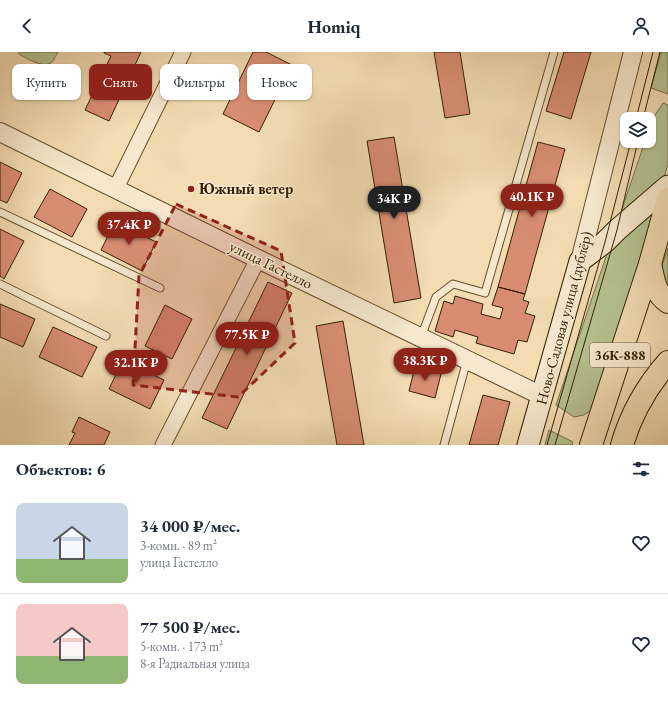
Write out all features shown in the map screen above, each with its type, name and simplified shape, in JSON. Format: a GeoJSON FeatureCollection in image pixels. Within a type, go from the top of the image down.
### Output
{"type":"FeatureCollection","features":[{"type":"Feature","properties":{"kind":"main road"},"geometry":{"type":"LineString","coordinates":[[580,261],[605,242],[616,230],[668,186]]}},
{"type":"Feature","properties":{"kind":"main road","name":"36К-888"},"geometry":{"type":"LineString","coordinates":[[591,445],[650,264],[668,199]]}},
{"type":"Feature","properties":{"kind":"main road","name":"Ново-Садовая улица (дублёр)"},"geometry":{"type":"LineString","coordinates":[[528,445],[580,261]]}},
{"type":"Feature","properties":{"kind":"main road"},"geometry":{"type":"LineString","coordinates":[[650,264],[656,289],[668,302]]}},
{"type":"Feature","properties":{"kind":"main road","name":"36К-888"},"geometry":{"type":"LineString","coordinates":[[622,445],[638,405],[657,375],[668,362]]}},
{"type":"Feature","properties":{"kind":"main road"},"geometry":{"type":"LineString","coordinates":[[638,405],[668,377]]}},
{"type":"Feature","properties":{"kind":"street"},"geometry":{"type":"LineString","coordinates":[[116,188],[183,52]]}},
{"type":"Feature","properties":{"kind":"street","name":"Ново-Садовая улица (дублёр)"},"geometry":{"type":"LineString","coordinates":[[580,261],[633,52]]}},
{"type":"Feature","properties":{"kind":"street","name":"улица Гастелло"},"geometry":{"type":"LineString","coordinates":[[0,132],[542,396]]}},
{"type":"Feature","properties":{"kind":"street"},"geometry":{"type":"LineString","coordinates":[[163,445],[258,259]]}},
{"type":"Feature","properties":{"kind":"lane"},"geometry":{"type":"LineString","coordinates":[[421,338],[436,297],[453,284],[485,293],[554,52]]}},
{"type":"Feature","properties":{"kind":"lane"},"geometry":{"type":"LineString","coordinates":[[0,212],[160,288]]}},
{"type":"Feature","properties":{"kind":"lane"},"geometry":{"type":"LineString","coordinates":[[0,284],[106,336]]}},
{"type":"Feature","properties":{"kind":"lane"},"geometry":{"type":"LineString","coordinates":[[444,445],[467,360]]}},
{"type":"Feature","properties":{"kind":"highlighted area"},"geometry":{"type":"Polygon","coordinates":[[[176,204],[281,251],[295,343],[238,397],[133,385],[139,276],[176,204]]]}},
{"type":"Feature","properties":{"kind":"green space"},"geometry":{"type":"Polygon","coordinates":[[[18,52],[58,52],[53,61],[46,64],[32,61],[20,55],[18,52]]]}},
{"type":"Feature","properties":{"kind":"green space"},"geometry":{"type":"Polygon","coordinates":[[[661,52],[668,52],[668,94],[651,88],[661,52]]]}},
{"type":"Feature","properties":{"kind":"green space"},"geometry":{"type":"Polygon","coordinates":[[[663,103],[668,105],[668,164],[598,399],[594,408],[584,415],[574,417],[556,405],[643,148],[656,148],[656,114],[663,103]]]}},
{"type":"Feature","properties":{"kind":"green space"},"geometry":{"type":"Polygon","coordinates":[[[668,248],[668,292],[659,274],[668,248]]]}},
{"type":"Feature","properties":{"kind":"green space"},"geometry":{"type":"Polygon","coordinates":[[[549,430],[573,442],[572,445],[545,445],[549,430]]]}},
{"type":"Feature","properties":{"kind":"building"},"geometry":{"type":"Polygon","coordinates":[[[141,52],[135,64],[107,64],[111,56],[104,53],[141,52]]]}},
{"type":"Feature","properties":{"kind":"building"},"geometry":{"type":"Polygon","coordinates":[[[253,52],[266,52],[290,64],[247,64],[253,52]]]}},
{"type":"Feature","properties":{"kind":"building"},"geometry":{"type":"Polygon","coordinates":[[[434,52],[460,52],[470,114],[445,118],[434,52]]]}},
{"type":"Feature","properties":{"kind":"building"},"geometry":{"type":"Polygon","coordinates":[[[564,52],[591,52],[571,119],[546,111],[564,52]]]}},
{"type":"Feature","properties":{"kind":"building"},"geometry":{"type":"Polygon","coordinates":[[[247,64],[247,100],[275,100],[259,132],[223,114],[230,100],[239,100],[239,81],[247,64]]]}},
{"type":"Feature","properties":{"kind":"building"},"geometry":{"type":"Polygon","coordinates":[[[90,100],[119,100],[109,121],[85,110],[90,100]]]}},
{"type":"Feature","properties":{"kind":"building"},"geometry":{"type":"Polygon","coordinates":[[[394,137],[421,298],[394,303],[367,141],[394,137]]]}},
{"type":"Feature","properties":{"kind":"building"},"geometry":{"type":"Polygon","coordinates":[[[538,142],[565,149],[525,294],[498,287],[538,142]]]}},
{"type":"Feature","properties":{"kind":"building"},"geometry":{"type":"Polygon","coordinates":[[[0,162],[22,173],[7,203],[0,200],[0,162]]]}},
{"type":"Feature","properties":{"kind":"building"},"geometry":{"type":"Polygon","coordinates":[[[50,189],[87,209],[72,237],[34,217],[50,189]]]}},
{"type":"Feature","properties":{"kind":"building"},"geometry":{"type":"Polygon","coordinates":[[[115,222],[156,242],[142,271],[101,250],[115,222]]]}},
{"type":"Feature","properties":{"kind":"building"},"geometry":{"type":"Polygon","coordinates":[[[0,229],[24,241],[4,279],[0,276],[0,229]]]}},
{"type":"Feature","properties":{"kind":"building"},"geometry":{"type":"Polygon","coordinates":[[[268,282],[292,293],[227,429],[202,418],[268,282]]]}},
{"type":"Feature","properties":{"kind":"building"},"geometry":{"type":"Polygon","coordinates":[[[498,287],[525,294],[523,300],[529,302],[525,313],[535,316],[527,342],[518,340],[514,354],[476,343],[478,337],[455,330],[453,337],[435,331],[444,301],[453,304],[455,296],[483,304],[481,314],[500,319],[503,308],[492,305],[498,287]]]}},
{"type":"Feature","properties":{"kind":"building"},"geometry":{"type":"Polygon","coordinates":[[[0,304],[35,319],[23,347],[0,337],[0,304]]]}},
{"type":"Feature","properties":{"kind":"building"},"geometry":{"type":"Polygon","coordinates":[[[165,305],[192,319],[172,359],[145,346],[165,305]]]}},
{"type":"Feature","properties":{"kind":"building"},"geometry":{"type":"Polygon","coordinates":[[[343,321],[364,445],[337,445],[316,326],[343,321]]]}},
{"type":"Feature","properties":{"kind":"building"},"geometry":{"type":"Polygon","coordinates":[[[53,327],[97,347],[82,377],[39,357],[53,327]]]}},
{"type":"Feature","properties":{"kind":"building"},"geometry":{"type":"Polygon","coordinates":[[[123,360],[164,380],[150,409],[109,389],[123,360]]]}},
{"type":"Feature","properties":{"kind":"building"},"geometry":{"type":"Polygon","coordinates":[[[415,367],[441,374],[435,398],[409,391],[415,367]]]}},
{"type":"Feature","properties":{"kind":"building"},"geometry":{"type":"Polygon","coordinates":[[[483,395],[510,402],[498,445],[469,445],[483,395]]]}},
{"type":"Feature","properties":{"kind":"building"},"geometry":{"type":"Polygon","coordinates":[[[79,417],[110,432],[104,445],[69,445],[75,433],[72,432],[79,417]]]}},
{"type":"Feature","properties":{"kind":"tram line"},"geometry":{"type":"LineString","coordinates":[[638,112],[653,52]]}},
{"type":"Feature","properties":{"kind":"tram line"},"geometry":{"type":"LineString","coordinates":[[645,112],[660,52]]}},
{"type":"Feature","properties":{"kind":"tram line"},"geometry":{"type":"LineString","coordinates":[[547,445],[605,242],[629,148]]}},
{"type":"Feature","properties":{"kind":"tram line"},"geometry":{"type":"LineString","coordinates":[[555,445],[617,230],[636,148]]}},
{"type":"Feature","properties":{"kind":"place","name":"Южный ветер"},"geometry":{"type":"Point","coordinates":[191,189]}}]}
